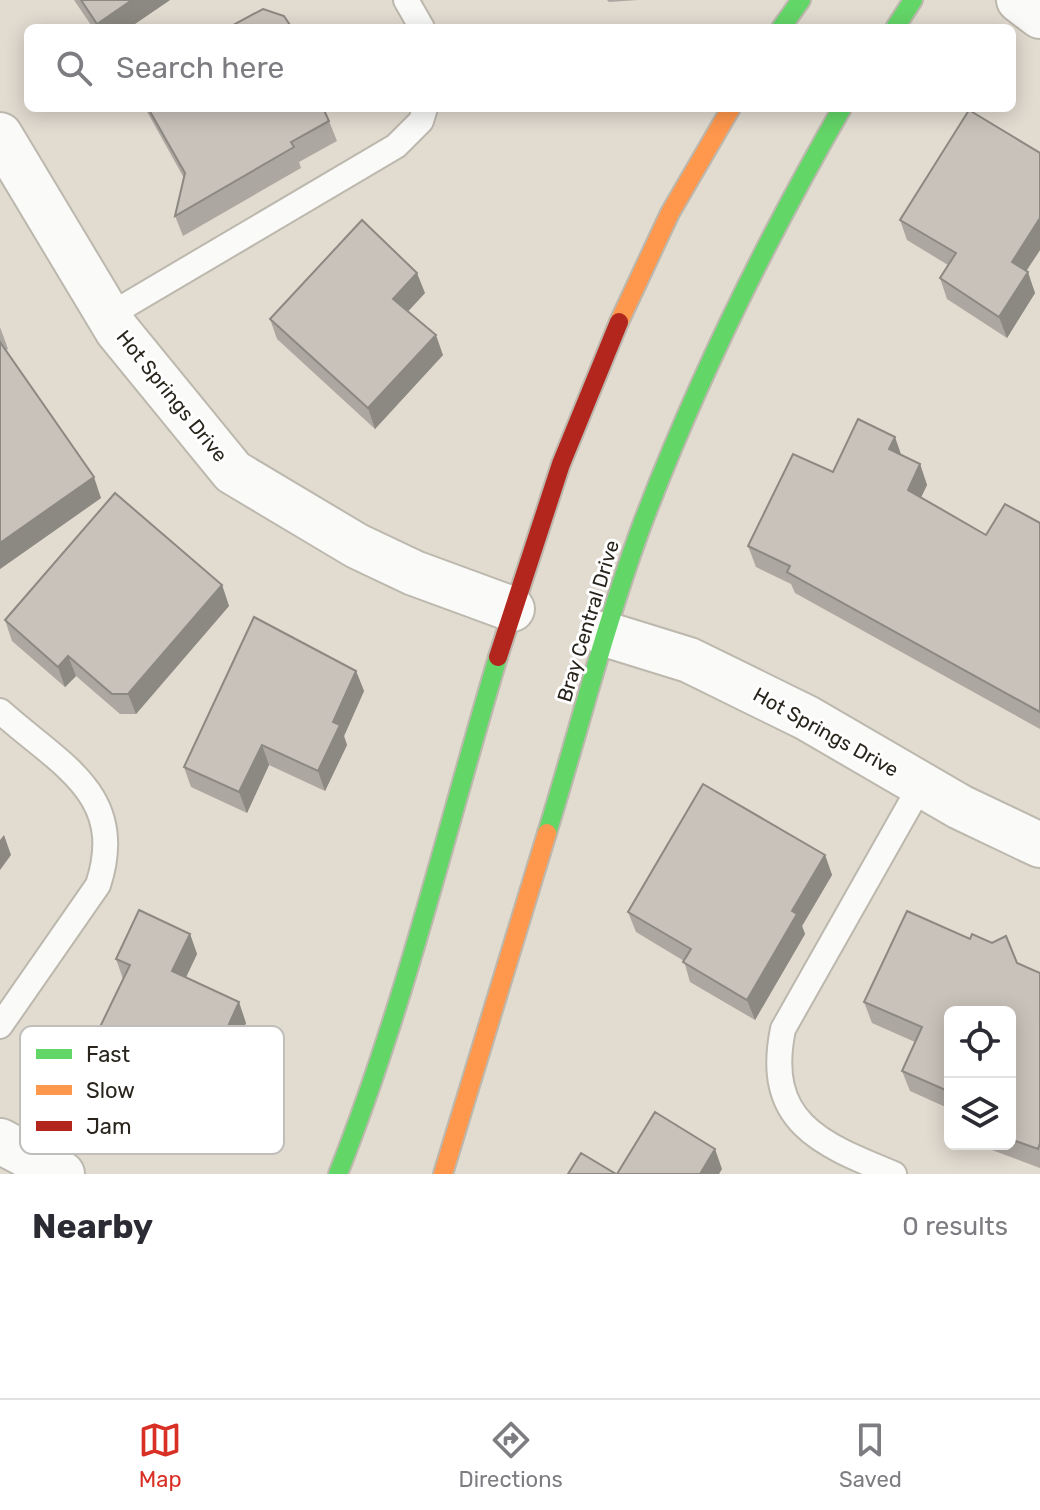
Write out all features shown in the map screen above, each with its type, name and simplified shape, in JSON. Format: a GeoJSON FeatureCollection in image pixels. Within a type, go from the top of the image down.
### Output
{"type":"FeatureCollection","features":[{"type":"Feature","properties":{"kind":"street"},"geometry":{"type":"LineString","coordinates":[[784,24],[801,0]]}},
{"type":"Feature","properties":{"kind":"street"},"geometry":{"type":"LineString","coordinates":[[898,24],[913,0]]}},
{"type":"Feature","properties":{"kind":"street"},"geometry":{"type":"LineString","coordinates":[[1019,0],[1040,16]]}},
{"type":"Feature","properties":{"kind":"street"},"geometry":{"type":"LineString","coordinates":[[338,1174],[360,1122],[414,969],[512,609],[582,411],[663,227],[729,112]]}},
{"type":"Feature","properties":{"kind":"street","name":"Bray Central Drive"},"geometry":{"type":"LineString","coordinates":[[443,1174],[605,634],[675,437],[752,271],[840,112]]}},
{"type":"Feature","properties":{"kind":"street","name":"Hot Springs Drive"},"geometry":{"type":"LineString","coordinates":[[0,135],[108,316],[233,472],[357,546],[414,573],[512,609]]}},
{"type":"Feature","properties":{"kind":"street","name":"Hot Springs Drive"},"geometry":{"type":"LineString","coordinates":[[605,634],[689,660],[807,718],[921,785],[1040,845]]}},
{"type":"Feature","properties":{"kind":"street"},"geometry":{"type":"LineString","coordinates":[[0,1141],[20,1152]]}},
{"type":"Feature","properties":{"kind":"street"},"geometry":{"type":"LineString","coordinates":[[23,1154],[56,1173]]}},
{"type":"Feature","properties":{"kind":"lane"},"geometry":{"type":"LineString","coordinates":[[406,0],[420,24]]}},
{"type":"Feature","properties":{"kind":"lane"},"geometry":{"type":"LineString","coordinates":[[108,316],[396,146],[421,121],[424,112]]}},
{"type":"Feature","properties":{"kind":"lane"},"geometry":{"type":"LineString","coordinates":[[0,711],[83,782],[99,804],[107,831],[107,859],[98,885],[0,1026]]}},
{"type":"Feature","properties":{"kind":"lane"},"geometry":{"type":"LineString","coordinates":[[894,1174],[813,1136],[793,1115],[780,1088],[777,1058],[783,1029],[921,785]]}},
{"type":"Feature","properties":{"kind":"building"},"geometry":{"type":"Polygon","coordinates":[[[81,0],[132,0],[97,24],[81,0]]]}},
{"type":"Feature","properties":{"kind":"building"},"geometry":{"type":"Polygon","coordinates":[[[263,9],[284,16],[289,24],[235,24],[263,9]]]}},
{"type":"Feature","properties":{"kind":"building"},"geometry":{"type":"Polygon","coordinates":[[[150,112],[325,112],[329,121],[291,142],[294,147],[175,216],[185,173],[150,112]]]}},
{"type":"Feature","properties":{"kind":"building"},"geometry":{"type":"Polygon","coordinates":[[[968,112],[1040,153],[1040,218],[1012,262],[1028,272],[999,317],[940,278],[956,253],[900,220],[968,112]]]}},
{"type":"Feature","properties":{"kind":"building"},"geometry":{"type":"Polygon","coordinates":[[[362,220],[417,273],[393,299],[436,335],[368,408],[270,319],[362,220]]]}},
{"type":"Feature","properties":{"kind":"building"},"geometry":{"type":"Polygon","coordinates":[[[0,342],[94,477],[0,543],[0,342]]]}},
{"type":"Feature","properties":{"kind":"building"},"geometry":{"type":"Polygon","coordinates":[[[858,419],[895,437],[889,449],[920,464],[908,490],[986,535],[1005,504],[1040,523],[1040,712],[787,572],[790,566],[748,546],[793,454],[833,472],[858,419]]]}},
{"type":"Feature","properties":{"kind":"building"},"geometry":{"type":"Polygon","coordinates":[[[115,493],[222,585],[128,694],[112,694],[68,656],[58,667],[5,620],[115,493]]]}},
{"type":"Feature","properties":{"kind":"building"},"geometry":{"type":"Polygon","coordinates":[[[254,617],[356,671],[333,722],[340,725],[318,771],[262,745],[239,792],[184,767],[254,617]]]}},
{"type":"Feature","properties":{"kind":"building"},"geometry":{"type":"Polygon","coordinates":[[[703,784],[825,855],[792,911],[797,914],[747,1000],[683,962],[691,949],[628,912],[703,784]]]}},
{"type":"Feature","properties":{"kind":"building"},"geometry":{"type":"Polygon","coordinates":[[[139,910],[190,934],[172,971],[239,1002],[228,1026],[100,1026],[130,965],[116,959],[139,910]]]}},
{"type":"Feature","properties":{"kind":"building"},"geometry":{"type":"Polygon","coordinates":[[[907,911],[970,939],[972,934],[992,943],[1006,936],[1017,963],[1040,973],[1038,1149],[1016,1141],[1016,1006],[944,1006],[944,1089],[902,1071],[922,1027],[864,1002],[907,911]]]}},
{"type":"Feature","properties":{"kind":"building"},"geometry":{"type":"Polygon","coordinates":[[[655,1112],[715,1149],[700,1174],[617,1174],[655,1112]]]}},
{"type":"Feature","properties":{"kind":"building"},"geometry":{"type":"Polygon","coordinates":[[[581,1153],[616,1174],[568,1174],[581,1153]]]}},
{"type":"Feature","properties":{"kind":"traffic: fast"},"geometry":{"type":"LineString","coordinates":[[784,24],[801,0]]}},
{"type":"Feature","properties":{"kind":"traffic: fast"},"geometry":{"type":"LineString","coordinates":[[898,24],[913,0]]}},
{"type":"Feature","properties":{"kind":"traffic: fast"},"geometry":{"type":"LineString","coordinates":[[547,833],[615,605],[661,476],[732,315],[840,112]]}},
{"type":"Feature","properties":{"kind":"traffic: fast"},"geometry":{"type":"LineString","coordinates":[[338,1174],[404,982],[498,657]]}},
{"type":"Feature","properties":{"kind":"traffic: slow"},"geometry":{"type":"LineString","coordinates":[[619,322],[670,213],[729,112]]}},
{"type":"Feature","properties":{"kind":"traffic: slow"},"geometry":{"type":"LineString","coordinates":[[443,1174],[547,833]]}},
{"type":"Feature","properties":{"kind":"traffic: jam"},"geometry":{"type":"LineString","coordinates":[[498,657],[561,464],[619,322]]}}]}
